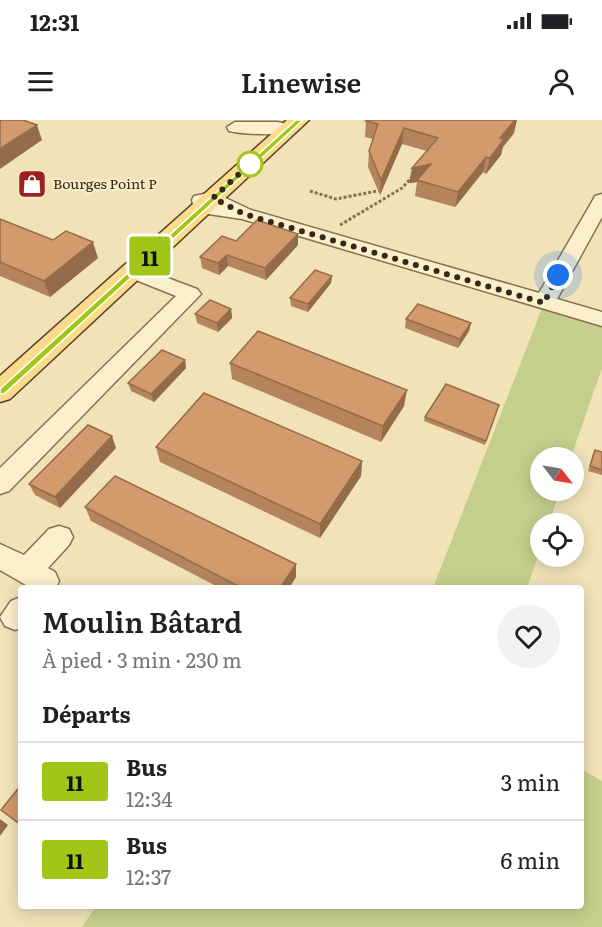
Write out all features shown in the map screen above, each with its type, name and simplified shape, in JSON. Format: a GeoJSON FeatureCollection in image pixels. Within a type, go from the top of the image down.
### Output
{"type":"FeatureCollection","features":[{"type":"Feature","properties":{"kind":"main road"},"geometry":{"type":"LineString","coordinates":[[0,392],[290,124]]}},
{"type":"Feature","properties":{"kind":"main road"},"geometry":{"type":"LineString","coordinates":[[0,379],[205,202]]}},
{"type":"Feature","properties":{"kind":"street"},"geometry":{"type":"LineString","coordinates":[[259,152],[253,137],[238,128],[262,130],[290,124]]}},
{"type":"Feature","properties":{"kind":"street"},"geometry":{"type":"LineString","coordinates":[[544,303],[602,200]]}},
{"type":"Feature","properties":{"kind":"street"},"geometry":{"type":"LineString","coordinates":[[205,202],[602,319]]}},
{"type":"Feature","properties":{"kind":"street"},"geometry":{"type":"LineString","coordinates":[[0,484],[190,294],[133,271]]}},
{"type":"Feature","properties":{"kind":"street"},"geometry":{"type":"LineString","coordinates":[[0,556],[33,580],[58,537]]}},
{"type":"Feature","properties":{"kind":"path"},"geometry":{"type":"LineString","coordinates":[[339,225],[402,188],[414,174]]}},
{"type":"Feature","properties":{"kind":"path"},"geometry":{"type":"LineString","coordinates":[[310,191],[336,199],[382,190]]}},
{"type":"Feature","properties":{"kind":"green space"},"geometry":{"type":"Polygon","coordinates":[[[544,303],[602,319],[602,368],[574,447],[530,447],[530,501],[557,501],[552,513],[530,513],[530,567],[534,567],[528,585],[434,585],[544,303]]]}},
{"type":"Feature","properties":{"kind":"green space"},"geometry":{"type":"Polygon","coordinates":[[[584,771],[602,781],[602,927],[82,927],[94,909],[584,909],[584,771]]]}},
{"type":"Feature","properties":{"kind":"building"},"geometry":{"type":"Polygon","coordinates":[[[0,120],[23,120],[37,125],[0,149],[0,120]]]}},
{"type":"Feature","properties":{"kind":"building"},"geometry":{"type":"Polygon","coordinates":[[[515,120],[500,138],[504,139],[490,158],[486,157],[458,192],[417,180],[431,164],[412,168],[438,138],[404,128],[381,180],[369,151],[378,124],[366,121],[515,120]]]}},
{"type":"Feature","properties":{"kind":"building"},"geometry":{"type":"Polygon","coordinates":[[[0,219],[53,240],[66,231],[93,242],[44,281],[0,262],[0,219]]]}},
{"type":"Feature","properties":{"kind":"building"},"geometry":{"type":"Polygon","coordinates":[[[257,220],[298,234],[265,268],[227,255],[218,263],[200,257],[222,236],[236,241],[257,220]]]}},
{"type":"Feature","properties":{"kind":"building"},"geometry":{"type":"Polygon","coordinates":[[[315,270],[332,276],[308,304],[290,298],[315,270]]]}},
{"type":"Feature","properties":{"kind":"building"},"geometry":{"type":"Polygon","coordinates":[[[210,300],[231,309],[217,323],[195,314],[210,300]]]}},
{"type":"Feature","properties":{"kind":"building"},"geometry":{"type":"Polygon","coordinates":[[[418,304],[471,323],[460,339],[406,319],[418,304]]]}},
{"type":"Feature","properties":{"kind":"building"},"geometry":{"type":"Polygon","coordinates":[[[258,331],[407,390],[383,426],[230,363],[258,331]]]}},
{"type":"Feature","properties":{"kind":"building"},"geometry":{"type":"Polygon","coordinates":[[[162,350],[185,360],[151,394],[128,383],[162,350]]]}},
{"type":"Feature","properties":{"kind":"building"},"geometry":{"type":"Polygon","coordinates":[[[446,384],[499,405],[486,441],[425,417],[446,384]]]}},
{"type":"Feature","properties":{"kind":"building"},"geometry":{"type":"Polygon","coordinates":[[[204,393],[362,461],[320,524],[156,447],[204,393]]]}},
{"type":"Feature","properties":{"kind":"building"},"geometry":{"type":"Polygon","coordinates":[[[88,425],[112,436],[55,497],[29,484],[88,425]]]}},
{"type":"Feature","properties":{"kind":"building"},"geometry":{"type":"Polygon","coordinates":[[[595,450],[602,452],[602,470],[590,466],[595,450]]]}},
{"type":"Feature","properties":{"kind":"building"},"geometry":{"type":"Polygon","coordinates":[[[115,476],[296,564],[282,585],[236,585],[85,507],[115,476]]]}},
{"type":"Feature","properties":{"kind":"building"},"geometry":{"type":"Polygon","coordinates":[[[18,789],[18,823],[1,810],[18,789]]]}},
{"type":"Feature","properties":{"kind":"bus line","name":"11"},"geometry":{"type":"LineString","coordinates":[[0,392],[299,120]]}},
{"type":"Feature","properties":{"kind":"place","name":"Bourges Point P"},"geometry":{"type":"Point","coordinates":[32,184]}},
{"type":"Feature","properties":{"kind":"route"},"geometry":{"type":"LineString","coordinates":[[250,164],[252,162],[213,198],[244,214],[544,303],[558,275]]}}]}
